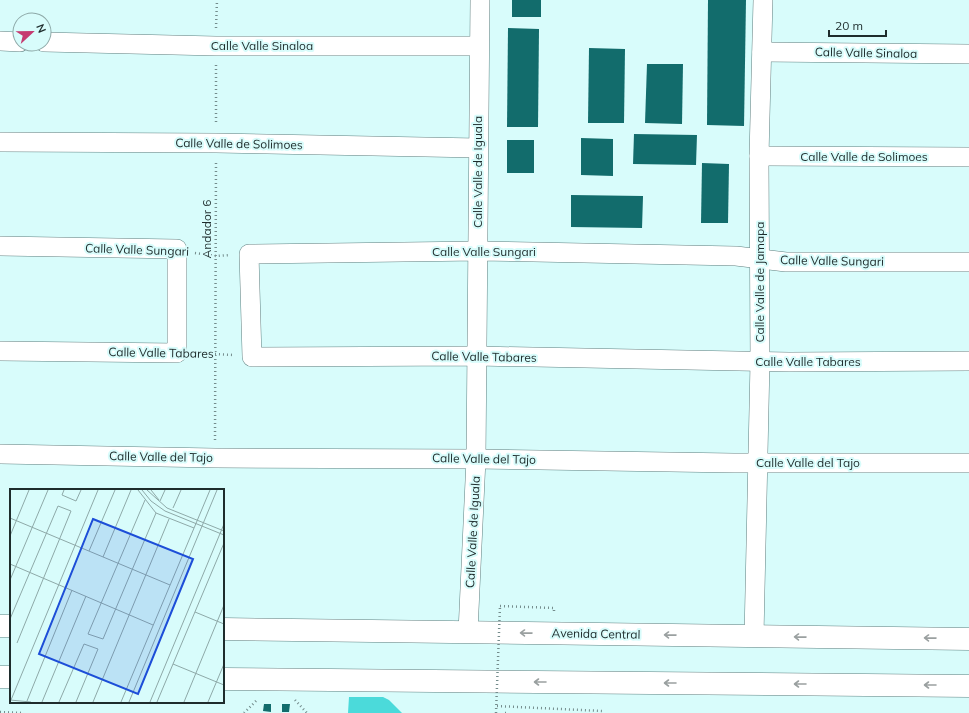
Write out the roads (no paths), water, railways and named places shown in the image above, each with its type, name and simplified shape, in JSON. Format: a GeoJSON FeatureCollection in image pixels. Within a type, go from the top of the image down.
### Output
{"type":"FeatureCollection","features":[{"type":"Feature","properties":{"kind":"main road","name":"Avenida Central"},"geometry":{"type":"LineString","coordinates":[[224,629],[969,639]]}},
{"type":"Feature","properties":{"kind":"main road"},"geometry":{"type":"LineString","coordinates":[[0,676],[10,677]]}},
{"type":"Feature","properties":{"kind":"main road"},"geometry":{"type":"LineString","coordinates":[[224,679],[969,686]]}},
{"type":"Feature","properties":{"kind":"street","name":"Calle Valle de Iguala"},"geometry":{"type":"LineString","coordinates":[[468,632],[476,459],[480,0]]}},
{"type":"Feature","properties":{"kind":"street","name":"Calle Valle de Jamapa"},"geometry":{"type":"LineString","coordinates":[[754,636],[760,362],[759,156],[763,0]]}},
{"type":"Feature","properties":{"kind":"street"},"geometry":{"type":"LineString","coordinates":[[0,41],[12,42]]}},
{"type":"Feature","properties":{"kind":"street","name":"Calle Valle Sinaloa"},"geometry":{"type":"LineString","coordinates":[[52,42],[216,46],[479,46]]}},
{"type":"Feature","properties":{"kind":"street","name":"Calle Valle Sinaloa"},"geometry":{"type":"LineString","coordinates":[[762,52],[969,54]]}},
{"type":"Feature","properties":{"kind":"street","name":"Calle Valle de Solimoes"},"geometry":{"type":"LineString","coordinates":[[0,142],[478,148]]}},
{"type":"Feature","properties":{"kind":"street","name":"Calle Valle de Solimoes"},"geometry":{"type":"LineString","coordinates":[[759,156],[969,157]]}},
{"type":"Feature","properties":{"kind":"street","name":"Calle Valle Sungari"},"geometry":{"type":"LineString","coordinates":[[0,246],[177,249],[177,353]]}},
{"type":"Feature","properties":{"kind":"street","name":"Calle Valle Sungari"},"geometry":{"type":"LineString","coordinates":[[252,357],[249,254],[478,251],[736,256],[786,262],[969,262]]}},
{"type":"Feature","properties":{"kind":"street","name":"Calle Valle Tabares"},"geometry":{"type":"LineString","coordinates":[[0,351],[177,353]]}},
{"type":"Feature","properties":{"kind":"street","name":"Calle Valle Tabares"},"geometry":{"type":"LineString","coordinates":[[252,357],[477,356],[760,362],[969,361]]}},
{"type":"Feature","properties":{"kind":"street","name":"Calle Valle del Tajo"},"geometry":{"type":"LineString","coordinates":[[0,454],[215,458],[969,464]]}}]}
